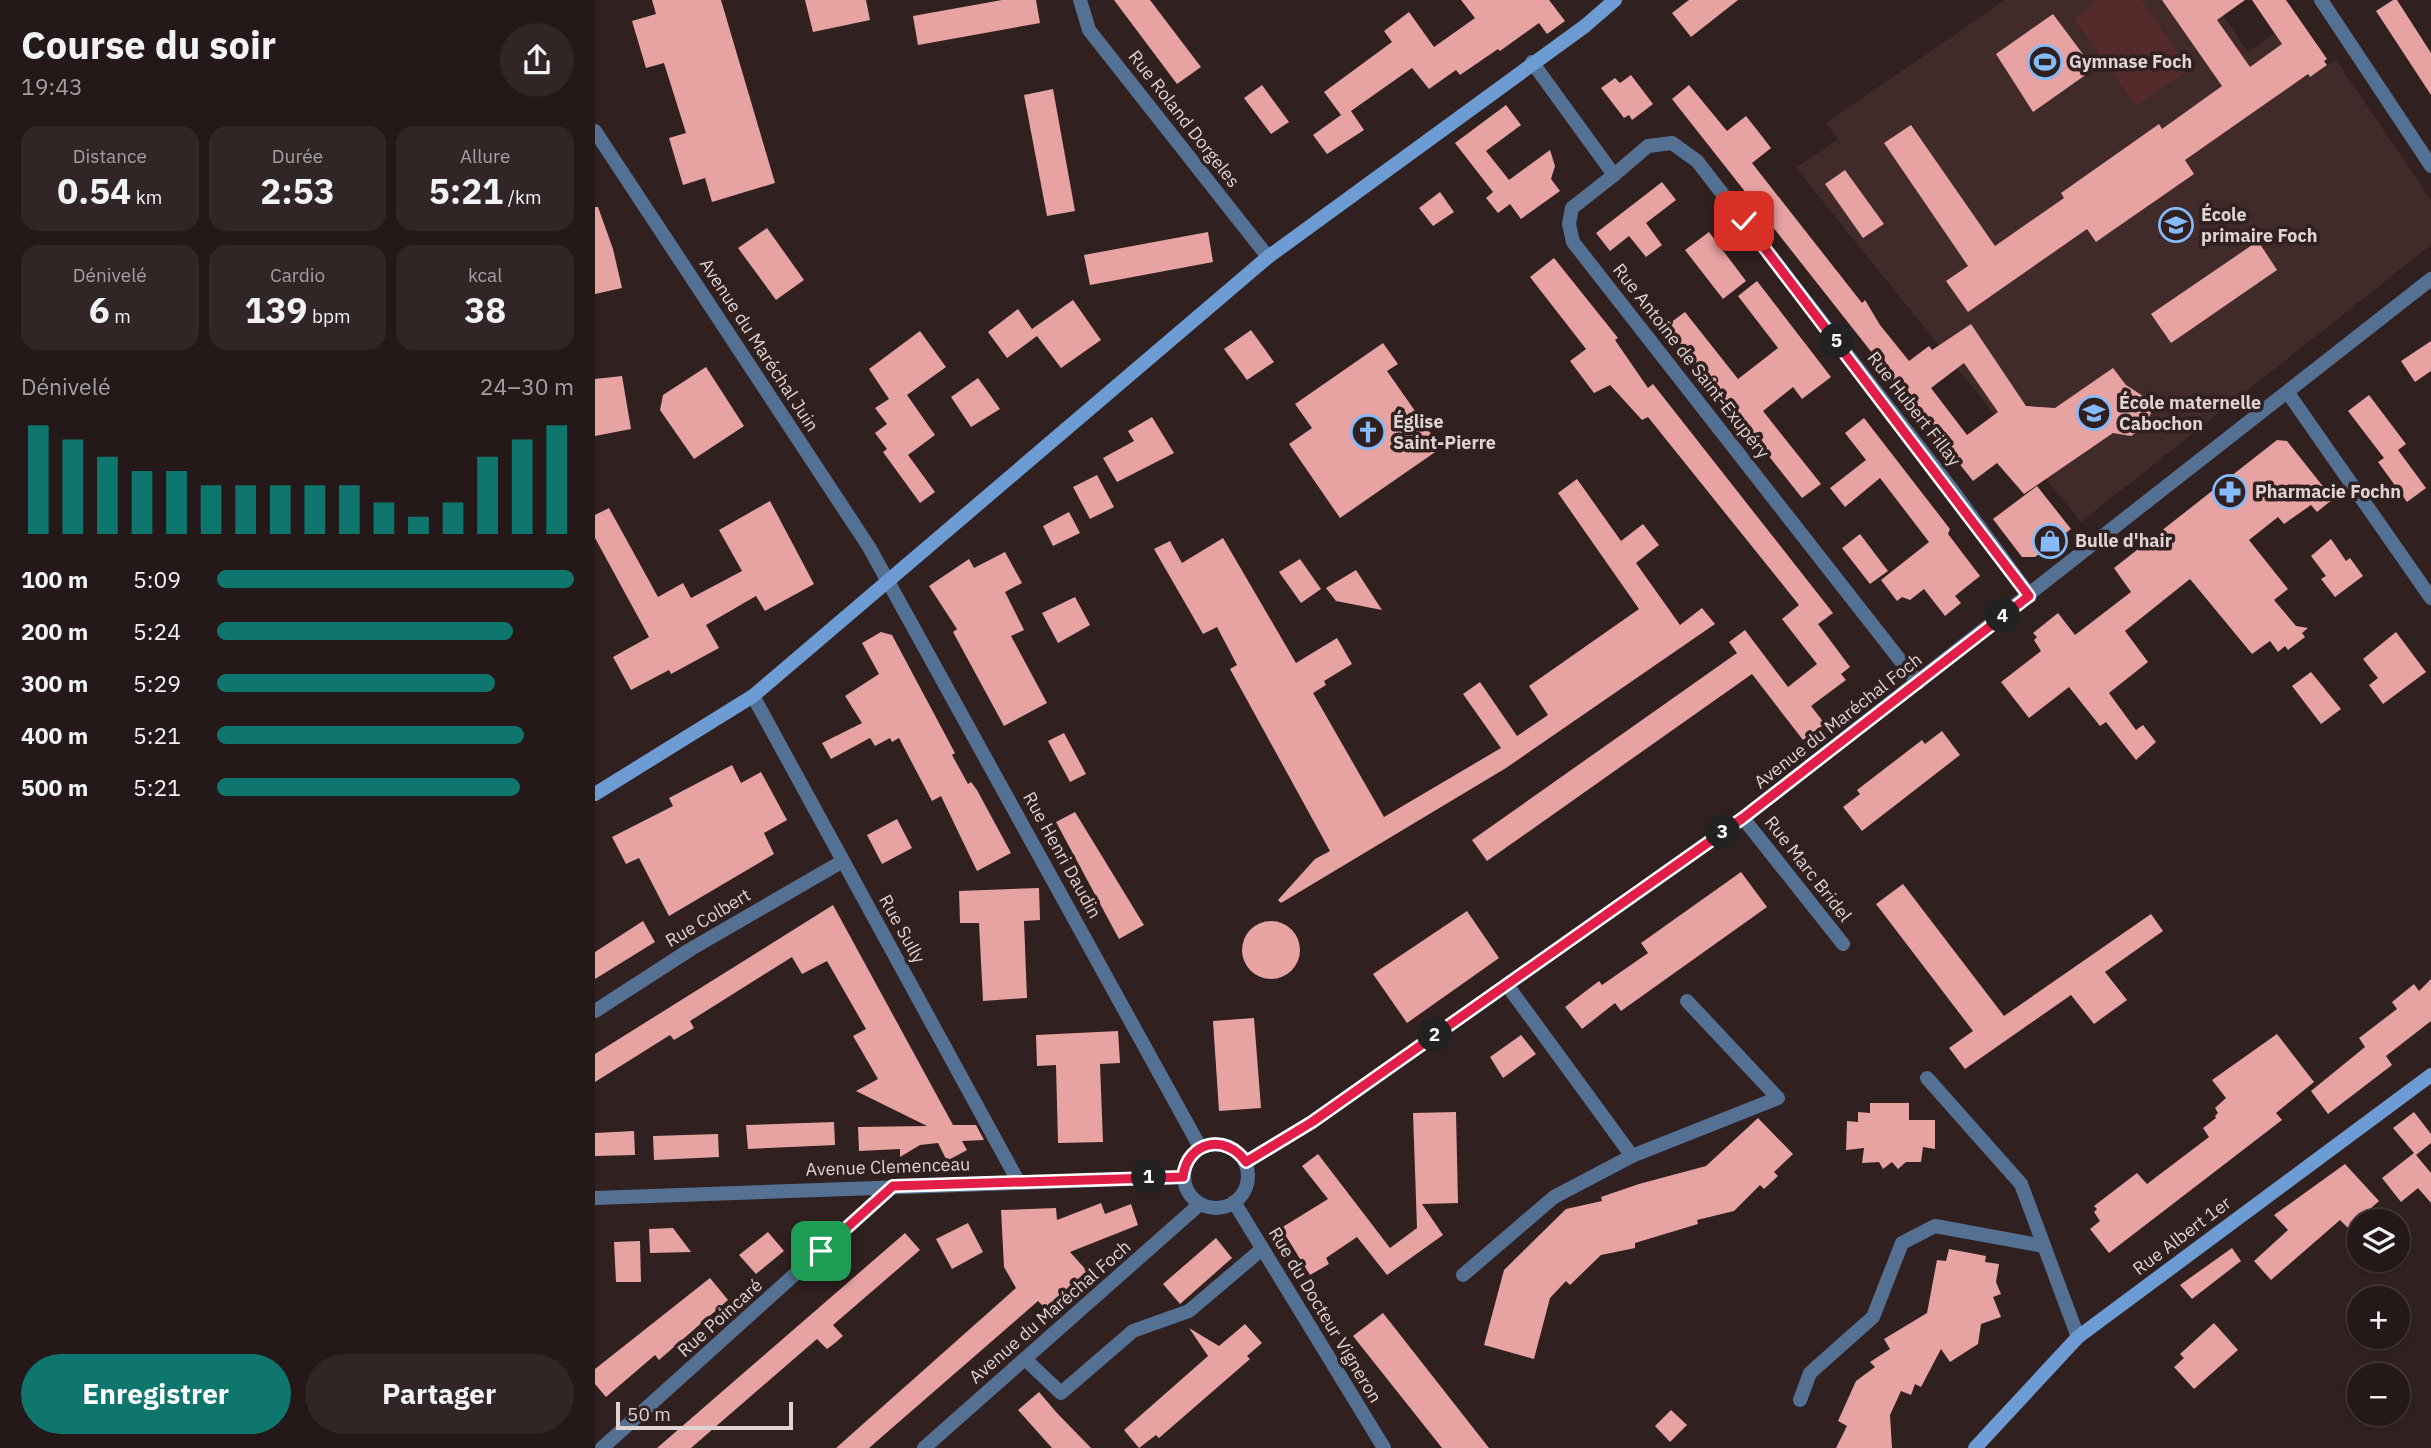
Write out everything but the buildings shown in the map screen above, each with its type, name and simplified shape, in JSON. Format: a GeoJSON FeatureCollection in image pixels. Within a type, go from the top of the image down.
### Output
{"type":"FeatureCollection","features":[{"type":"Feature","properties":{"kind":"street","name":"Rue Roland Dorgeles"},"geometry":{"type":"LineString","coordinates":[[1080,0],[1089,30],[1268,257]]}},
{"type":"Feature","properties":{"kind":"street"},"geometry":{"type":"LineString","coordinates":[[595,794],[753,695],[1268,257],[1532,62],[1585,26],[1615,0]]}},
{"type":"Feature","properties":{"kind":"street"},"geometry":{"type":"LineString","coordinates":[[2321,0],[2431,166]]}},
{"type":"Feature","properties":{"kind":"street"},"geometry":{"type":"LineString","coordinates":[[1532,62],[1614,175]]}},
{"type":"Feature","properties":{"kind":"street","name":"Avenue du Maréchal Juin"},"geometry":{"type":"LineString","coordinates":[[595,131],[890,581]]}},
{"type":"Feature","properties":{"kind":"street","name":"Rue Hubert Fillay"},"geometry":{"type":"LineString","coordinates":[[1614,175],[1648,146],[1672,143],[1697,161],[1950,487],[2029,596]]}},
{"type":"Feature","properties":{"kind":"street","name":"Rue Antoine de Saint-Exupéry"},"geometry":{"type":"LineString","coordinates":[[1614,175],[1572,208],[1569,223],[1573,242],[1917,683]]}},
{"type":"Feature","properties":{"kind":"street","name":"Avenue du Maréchal Foch"},"geometry":{"type":"LineString","coordinates":[[1246,1162],[1312,1122],[1743,818],[2431,279]]}},
{"type":"Feature","properties":{"kind":"street"},"geometry":{"type":"LineString","coordinates":[[2288,393],[2431,598]]}},
{"type":"Feature","properties":{"kind":"street","name":"Rue Henri Daudin"},"geometry":{"type":"LineString","coordinates":[[890,581],[1200,1147]]}},
{"type":"Feature","properties":{"kind":"street","name":"Rue Sully"},"geometry":{"type":"LineString","coordinates":[[753,695],[1018,1181]]}},
{"type":"Feature","properties":{"kind":"street","name":"Rue Marc Bridel"},"geometry":{"type":"LineString","coordinates":[[1743,818],[1843,944]]}},
{"type":"Feature","properties":{"kind":"street","name":"Rue Colbert"},"geometry":{"type":"LineString","coordinates":[[595,1011],[691,948],[843,862]]}},
{"type":"Feature","properties":{"kind":"street"},"geometry":{"type":"LineString","coordinates":[[1507,985],[1632,1157]]}},
{"type":"Feature","properties":{"kind":"street"},"geometry":{"type":"LineString","coordinates":[[1463,1275],[1554,1197],[1632,1157],[1778,1098],[1687,1001]]}},
{"type":"Feature","properties":{"kind":"street","name":"Rue Albert 1er"},"geometry":{"type":"LineString","coordinates":[[1975,1448],[2078,1337],[2431,1075]]}},
{"type":"Feature","properties":{"kind":"street"},"geometry":{"type":"LineString","coordinates":[[1927,1078],[2021,1184],[2078,1337]]}},
{"type":"Feature","properties":{"kind":"street"},"geometry":{"type":"LineString","coordinates":[[1210,1144],[1231,1147],[1246,1162],[1248,1184],[1234,1202],[1218,1208],[1200,1204],[1191,1198],[1183,1177],[1187,1160],[1200,1147],[1210,1144]]}},
{"type":"Feature","properties":{"kind":"street","name":"Avenue Clemenceau"},"geometry":{"type":"LineString","coordinates":[[595,1198],[1183,1177]]}},
{"type":"Feature","properties":{"kind":"street","name":"Rue Poincaré"},"geometry":{"type":"LineString","coordinates":[[601,1448],[893,1186]]}},
{"type":"Feature","properties":{"kind":"street","name":"Rue du Docteur Vigneron"},"geometry":{"type":"LineString","coordinates":[[1234,1202],[1384,1448]]}},
{"type":"Feature","properties":{"kind":"street","name":"Avenue du Maréchal Foch"},"geometry":{"type":"LineString","coordinates":[[924,1448],[1200,1204]]}},
{"type":"Feature","properties":{"kind":"street"},"geometry":{"type":"LineString","coordinates":[[1800,1400],[1810,1373],[1873,1317],[1902,1243],[1934,1226],[2044,1246]]}},
{"type":"Feature","properties":{"kind":"street"},"geometry":{"type":"LineString","coordinates":[[1025,1359],[1061,1393],[1133,1331],[1189,1311],[1262,1249]]}},
{"type":"Feature","properties":{"kind":"shaded area"},"geometry":{"type":"Polygon","coordinates":[[[2005,0],[2213,0],[2248,52],[2278,31],[2310,77],[2336,60],[2431,200],[2431,245],[2081,522],[1796,168],[1838,139],[1826,123],[2005,0]]]}},
{"type":"Feature","properties":{"kind":"shaded area"},"geometry":{"type":"Polygon","coordinates":[[[2099,0],[2141,0],[2189,69],[2136,106],[2074,18],[2099,0]]]}},
{"type":"Feature","properties":{"kind":"place","name":"Gymnase Foch"},"geometry":{"type":"Point","coordinates":[2045,62]}},
{"type":"Feature","properties":{"kind":"place","name":"École primaire Foch"},"geometry":{"type":"Point","coordinates":[2176,225]}},
{"type":"Feature","properties":{"kind":"place","name":"École maternelle Cabochon"},"geometry":{"type":"Point","coordinates":[2094,413]}},
{"type":"Feature","properties":{"kind":"place","name":"Église Saint-Pierre"},"geometry":{"type":"Point","coordinates":[1368,432]}},
{"type":"Feature","properties":{"kind":"place","name":"Pharmacie Fochn"},"geometry":{"type":"Point","coordinates":[2230,492]}},
{"type":"Feature","properties":{"kind":"place","name":"Bulle d'hair"},"geometry":{"type":"Point","coordinates":[2050,541]}},
{"type":"Feature","properties":{"kind":"route"},"geometry":{"type":"LineString","coordinates":[[821,1251],[893,1186],[1183,1177],[1187,1160],[1200,1147],[1210,1144],[1231,1147],[1240,1153],[1246,1162],[1312,1122],[1743,818],[2029,596],[1950,487],[1744,221]]}}]}
